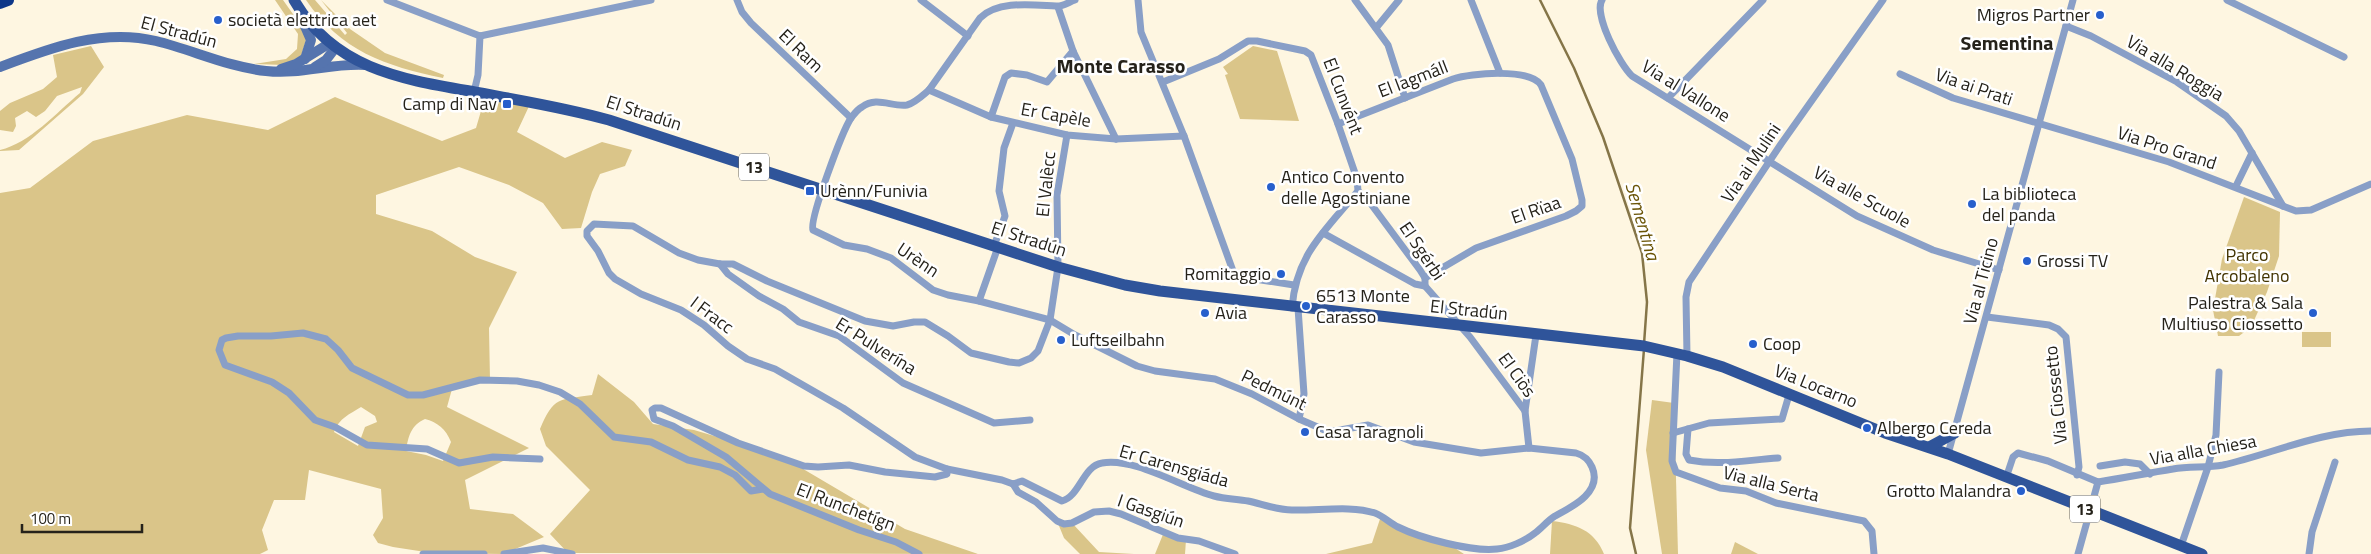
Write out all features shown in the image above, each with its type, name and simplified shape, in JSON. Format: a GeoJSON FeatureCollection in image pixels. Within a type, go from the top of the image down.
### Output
{"type":"FeatureCollection","features":[{"type":"Feature","properties":{"kind":"highway"},"geometry":{"type":"LineString","coordinates":[[0,3],[8,0]]}},
{"type":"Feature","properties":{"kind":"main road","name":"13"},"geometry":{"type":"LineString","coordinates":[[294,0],[305,15],[333,45],[365,65]]}},
{"type":"Feature","properties":{"kind":"main road","name":"El Stradún"},"geometry":{"type":"LineString","coordinates":[[365,65],[402,78],[589,114],[1058,267],[1125,285],[1295,308],[1621,343],[1677,353]]}},
{"type":"Feature","properties":{"kind":"main road","name":"Via Locarno"},"geometry":{"type":"LineString","coordinates":[[1677,353],[1724,367],[1789,395],[1948,454],[2202,554]]}},
{"type":"Feature","properties":{"kind":"main road"},"geometry":{"type":"LineString","coordinates":[[1929,447],[1955,433]]}},
{"type":"Feature","properties":{"kind":"street"},"geometry":{"type":"LineString","coordinates":[[294,0],[311,40],[305,59]]}},
{"type":"Feature","properties":{"kind":"street"},"geometry":{"type":"LineString","coordinates":[[387,0],[480,36],[651,0]]}},
{"type":"Feature","properties":{"kind":"street","name":"El Ram"},"geometry":{"type":"LineString","coordinates":[[737,0],[742,12],[751,23],[851,118]]}},
{"type":"Feature","properties":{"kind":"street"},"geometry":{"type":"LineString","coordinates":[[921,0],[944,20],[968,36]]}},
{"type":"Feature","properties":{"kind":"street"},"geometry":{"type":"LineString","coordinates":[[851,118],[860,108],[872,102],[906,105],[929,90],[987,11],[1011,2],[1040,3],[1058,7],[1075,0]]}},
{"type":"Feature","properties":{"kind":"street"},"geometry":{"type":"LineString","coordinates":[[1138,0],[1142,32],[1184,136],[1233,271],[1242,277],[1294,285]]}},
{"type":"Feature","properties":{"kind":"street"},"geometry":{"type":"LineString","coordinates":[[1355,0],[1359,9],[1376,28],[1388,46],[1405,98]]}},
{"type":"Feature","properties":{"kind":"street"},"geometry":{"type":"LineString","coordinates":[[1376,28],[1399,0]]}},
{"type":"Feature","properties":{"kind":"street"},"geometry":{"type":"LineString","coordinates":[[1471,0],[1500,74]]}},
{"type":"Feature","properties":{"kind":"street","name":"Via al Vallone"},"geometry":{"type":"LineString","coordinates":[[1602,0],[1599,9],[1602,21],[1624,68],[1632,76],[1770,162]]}},
{"type":"Feature","properties":{"kind":"street"},"geometry":{"type":"LineString","coordinates":[[1668,98],[1763,0]]}},
{"type":"Feature","properties":{"kind":"street","name":"Via ai Mulini"},"geometry":{"type":"LineString","coordinates":[[1677,353],[1689,282],[1883,0]]}},
{"type":"Feature","properties":{"kind":"street","name":"Via al Ticino"},"geometry":{"type":"LineString","coordinates":[[1948,454],[2073,0]]}},
{"type":"Feature","properties":{"kind":"street"},"geometry":{"type":"LineString","coordinates":[[2227,0],[2344,57]]}},
{"type":"Feature","properties":{"kind":"street"},"geometry":{"type":"LineString","coordinates":[[1058,7],[1073,51],[1116,139]]}},
{"type":"Feature","properties":{"kind":"street","name":"Via alla Roggia"},"geometry":{"type":"LineString","coordinates":[[2066,26],[2091,36],[2177,82],[2230,120],[2252,152],[2283,206]]}},
{"type":"Feature","properties":{"kind":"street"},"geometry":{"type":"LineString","coordinates":[[474,92],[478,75],[480,36]]}},
{"type":"Feature","properties":{"kind":"street","name":"El Stradún"},"geometry":{"type":"LineString","coordinates":[[0,67],[70,43],[122,37],[155,41],[232,65],[263,71]]}},
{"type":"Feature","properties":{"kind":"street","name":"El Cunvént"},"geometry":{"type":"LineString","coordinates":[[1163,82],[1219,60],[1248,41],[1305,51],[1311,55],[1338,124],[1357,179],[1358,191]]}},
{"type":"Feature","properties":{"kind":"street"},"geometry":{"type":"LineString","coordinates":[[263,71],[291,67],[333,45]]}},
{"type":"Feature","properties":{"kind":"street"},"geometry":{"type":"LineString","coordinates":[[307,70],[323,62],[333,45]]}},
{"type":"Feature","properties":{"kind":"street"},"geometry":{"type":"LineString","coordinates":[[991,117],[1005,77],[1011,73],[1027,75],[1047,82],[1073,51]]}},
{"type":"Feature","properties":{"kind":"street"},"geometry":{"type":"LineString","coordinates":[[263,71],[288,73],[336,65],[365,65]]}},
{"type":"Feature","properties":{"kind":"street","name":"El Iagmáll"},"geometry":{"type":"LineString","coordinates":[[1338,124],[1462,76],[1500,74]]}},
{"type":"Feature","properties":{"kind":"street","name":"El Rïaa"},"geometry":{"type":"LineString","coordinates":[[1425,282],[1476,248],[1566,216],[1576,212],[1582,206],[1572,159],[1540,82],[1533,78],[1500,74]]}},
{"type":"Feature","properties":{"kind":"street","name":"Via ai Prati"},"geometry":{"type":"LineString","coordinates":[[1900,74],[1953,98],[2039,125]]}},
{"type":"Feature","properties":{"kind":"street","name":"Er Capèle"},"geometry":{"type":"LineString","coordinates":[[929,90],[991,117],[1067,135],[1116,139],[1184,136]]}},
{"type":"Feature","properties":{"kind":"street","name":"Urènn"},"geometry":{"type":"LineString","coordinates":[[851,118],[822,190],[812,227],[814,232],[840,244],[868,249],[891,258],[934,290],[1050,320]]}},
{"type":"Feature","properties":{"kind":"street"},"geometry":{"type":"LineString","coordinates":[[980,301],[1005,216],[999,191],[1004,148],[1013,123]]}},
{"type":"Feature","properties":{"kind":"street","name":"Via Pro Grand"},"geometry":{"type":"LineString","coordinates":[[2039,125],[2148,155],[2236,186],[2283,206],[2306,212],[2371,184]]}},
{"type":"Feature","properties":{"kind":"street","name":"El Valècc"},"geometry":{"type":"LineString","coordinates":[[1058,267],[1056,204],[1067,135]]}},
{"type":"Feature","properties":{"kind":"street"},"geometry":{"type":"LineString","coordinates":[[2236,186],[2252,152]]}},
{"type":"Feature","properties":{"kind":"street","name":"Via alle Scuole"},"geometry":{"type":"LineString","coordinates":[[1770,162],[1876,225],[1933,250],[1999,270]]}},
{"type":"Feature","properties":{"kind":"street"},"geometry":{"type":"LineString","coordinates":[[1299,419],[1304,394],[1294,285],[1307,254],[1358,191]]}},
{"type":"Feature","properties":{"kind":"street","name":"El Sgérbi"},"geometry":{"type":"LineString","coordinates":[[1358,191],[1368,200],[1425,282],[1461,327]]}},
{"type":"Feature","properties":{"kind":"street","name":"I Fracc"},"geometry":{"type":"LineString","coordinates":[[947,470],[915,457],[843,408],[775,369],[747,359],[728,346],[704,325],[681,310],[641,294],[621,283],[609,273],[586,230],[594,224],[633,226],[679,253],[720,264],[733,264],[767,281],[865,321],[893,326],[925,322],[948,336],[970,353],[1009,362],[1024,362],[1035,354],[1045,337],[1050,320],[1058,267]]}},
{"type":"Feature","properties":{"kind":"street"},"geometry":{"type":"LineString","coordinates":[[1323,233],[1416,284],[1425,282]]}},
{"type":"Feature","properties":{"kind":"street","name":"Er Pulverína"},"geometry":{"type":"LineString","coordinates":[[720,264],[728,274],[759,296],[783,309],[799,322],[839,336],[902,383],[994,423],[1030,420]]}},
{"type":"Feature","properties":{"kind":"street","name":"Via Ciossetto"},"geometry":{"type":"LineString","coordinates":[[1987,317],[2049,326],[2058,329],[2066,337],[2079,467],[2077,475]]}},
{"type":"Feature","properties":{"kind":"street","name":"Pedmúnt"},"geometry":{"type":"LineString","coordinates":[[1050,320],[1137,366],[1155,371],[1215,379],[1252,394],[1299,419],[1329,432],[1368,425],[1414,442],[1481,453],[1528,448],[1580,454],[1590,463],[1594,477],[1593,486],[1586,495],[1527,538]]}},
{"type":"Feature","properties":{"kind":"street","name":"El Ciòs"},"geometry":{"type":"LineString","coordinates":[[1461,327],[1525,411],[1528,448]]}},
{"type":"Feature","properties":{"kind":"street"},"geometry":{"type":"LineString","coordinates":[[540,459],[493,457],[459,462],[427,449],[366,445],[335,427],[315,420],[289,393],[272,382],[225,365],[220,356],[220,345],[226,338],[238,336],[271,336],[294,333],[314,335],[332,344],[352,368],[413,396],[452,389],[480,380],[517,382],[549,388],[580,404],[614,437],[651,442],[688,460],[720,466],[735,475],[751,491],[763,489]]}},
{"type":"Feature","properties":{"kind":"street"},"geometry":{"type":"LineString","coordinates":[[1525,411],[1536,335]]}},
{"type":"Feature","properties":{"kind":"street","name":"Via alla Serta"},"geometry":{"type":"LineString","coordinates":[[1677,353],[1672,463],[1678,473],[1720,488],[1750,493],[1776,503],[1864,521],[1872,531],[1874,554]]}},
{"type":"Feature","properties":{"kind":"street"},"geometry":{"type":"LineString","coordinates":[[2181,546],[2208,466],[2217,427],[2219,372]]}},
{"type":"Feature","properties":{"kind":"street"},"geometry":{"type":"LineString","coordinates":[[1673,433],[1721,422],[1782,418],[1789,395]]}},
{"type":"Feature","properties":{"kind":"street"},"geometry":{"type":"LineString","coordinates":[[763,489],[726,457],[672,426],[656,420],[652,415],[653,409],[663,409],[738,443],[804,466],[849,465],[885,472],[935,476],[946,474],[947,470]]}},
{"type":"Feature","properties":{"kind":"street"},"geometry":{"type":"LineString","coordinates":[[1688,429],[1686,454],[1690,460],[1715,464],[1778,458]]}},
{"type":"Feature","properties":{"kind":"street","name":"Via alla Chiesa"},"geometry":{"type":"LineString","coordinates":[[2098,482],[2174,469],[2208,466],[2266,454],[2317,437],[2354,431],[2371,431]]}},
{"type":"Feature","properties":{"kind":"street"},"geometry":{"type":"LineString","coordinates":[[2006,478],[2013,456],[2017,453],[2048,461],[2077,475],[2098,482],[2078,554]]}},
{"type":"Feature","properties":{"kind":"street"},"geometry":{"type":"LineString","coordinates":[[2100,466],[2125,462],[2140,464],[2150,474]]}},
{"type":"Feature","properties":{"kind":"street"},"geometry":{"type":"LineString","coordinates":[[2309,554],[2312,532],[2335,462]]}},
{"type":"Feature","properties":{"kind":"street","name":"Er Carensgiáda"},"geometry":{"type":"LineString","coordinates":[[947,470],[1002,480],[1013,484],[1019,480],[1062,501],[1070,498],[1094,467],[1102,463],[1115,464],[1176,480],[1218,497],[1292,510],[1328,509],[1374,513],[1400,528],[1447,543],[1496,549],[1527,538]]}},
{"type":"Feature","properties":{"kind":"street","name":"I Gasgiún"},"geometry":{"type":"LineString","coordinates":[[1013,484],[1018,492],[1036,502],[1057,521],[1064,524],[1072,523],[1094,512],[1109,511],[1121,514],[1178,538],[1199,541],[1235,554]]}},
{"type":"Feature","properties":{"kind":"street","name":"El Runchetígn"},"geometry":{"type":"LineString","coordinates":[[763,489],[770,494],[850,526],[896,542],[918,554]]}},
{"type":"Feature","properties":{"kind":"street"},"geometry":{"type":"LineString","coordinates":[[504,554],[543,548],[572,554]]}},
{"type":"Feature","properties":{"kind":"street"},"geometry":{"type":"LineString","coordinates":[[422,554],[484,554]]}},
{"type":"Feature","properties":{"kind":"green space"},"geometry":{"type":"Polygon","coordinates":[[[275,0],[283,0],[305,31],[306,40],[301,56],[284,65],[254,64],[286,59],[297,49],[298,34],[275,0]]]}},
{"type":"Feature","properties":{"kind":"green space"},"geometry":{"type":"Polygon","coordinates":[[[306,0],[315,0],[345,35],[347,33],[321,0],[350,29],[385,53],[444,75],[443,78],[402,68],[366,54],[334,32],[306,0]]]}},
{"type":"Feature","properties":{"kind":"green space"},"geometry":{"type":"Polygon","coordinates":[[[91,46],[104,67],[83,94],[19,150],[0,151],[32,134],[80,93],[82,87],[57,96],[45,111],[36,117],[27,111],[15,118],[16,126],[13,132],[0,130],[0,111],[10,103],[43,89],[57,77],[53,55],[91,46]]]}},
{"type":"Feature","properties":{"kind":"green space"},"geometry":{"type":"Polygon","coordinates":[[[1253,46],[1277,51],[1299,121],[1240,119],[1225,75],[1228,74],[1223,67],[1253,46]]]}},
{"type":"Feature","properties":{"kind":"green space"},"geometry":{"type":"Polygon","coordinates":[[[486,94],[531,102],[517,132],[565,158],[602,142],[632,150],[625,166],[600,174],[592,192],[581,228],[562,229],[543,203],[509,185],[459,167],[376,195],[376,214],[432,231],[475,257],[517,272],[489,328],[490,380],[452,389],[447,407],[529,448],[465,480],[470,509],[513,514],[544,537],[503,554],[432,553],[378,543],[373,535],[383,518],[381,489],[309,470],[305,500],[274,500],[262,530],[268,550],[260,554],[0,554],[0,193],[30,188],[93,141],[187,115],[268,130],[335,97],[442,141],[476,128],[486,94]],[[361,407],[342,420],[334,432],[358,446],[365,427],[377,422],[375,416],[361,407]],[[425,419],[413,428],[406,451],[443,461],[451,442],[447,433],[441,427],[425,419]]]}},
{"type":"Feature","properties":{"kind":"green space","name":"Parco Arcobaleno"},"geometry":{"type":"Polygon","coordinates":[[[2244,197],[2280,212],[2279,256],[2267,292],[2251,327],[2239,336],[2218,336],[2213,310],[2222,259],[2244,197]]]}},
{"type":"Feature","properties":{"kind":"green space"},"geometry":{"type":"Polygon","coordinates":[[[2302,332],[2331,332],[2331,347],[2302,347],[2302,332]]]}},
{"type":"Feature","properties":{"kind":"green space"},"geometry":{"type":"Polygon","coordinates":[[[598,374],[634,402],[653,424],[694,430],[738,443],[793,463],[905,529],[978,554],[568,553],[550,534],[590,490],[546,446],[540,429],[549,410],[554,405],[565,399],[592,395],[598,374]]]}},
{"type":"Feature","properties":{"kind":"green space"},"geometry":{"type":"Polygon","coordinates":[[[1652,400],[1674,403],[1678,554],[1662,554],[1646,450],[1652,400]]]}},
{"type":"Feature","properties":{"kind":"green space"},"geometry":{"type":"Polygon","coordinates":[[[1381,516],[1447,543],[1464,554],[1326,554],[1372,543],[1381,516]]]}},
{"type":"Feature","properties":{"kind":"green space"},"geometry":{"type":"Polygon","coordinates":[[[1057,521],[1072,523],[1099,552],[1134,554],[1080,554],[1064,538],[1057,521]]]}},
{"type":"Feature","properties":{"kind":"green space"},"geometry":{"type":"Polygon","coordinates":[[[1552,521],[1576,526],[1583,530],[1595,539],[1604,554],[1550,554],[1552,521]]]}},
{"type":"Feature","properties":{"kind":"green space"},"geometry":{"type":"Polygon","coordinates":[[[1164,532],[1186,540],[1185,554],[1155,554],[1164,532]]]}},
{"type":"Feature","properties":{"kind":"green space"},"geometry":{"type":"Polygon","coordinates":[[[1735,542],[1758,554],[1731,554],[1735,542]]]}},
{"type":"Feature","properties":{"kind":"waterway","name":"Sementina"},"geometry":{"type":"LineString","coordinates":[[1540,0],[1574,68],[1603,137],[1642,253],[1647,302],[1644,344]]}},
{"type":"Feature","properties":{"kind":"waterway","name":"Sementina"},"geometry":{"type":"LineString","coordinates":[[1636,554],[1630,528],[1644,349]]}},
{"type":"Feature","properties":{"kind":"place","name":"Migros Partner"},"geometry":{"type":"Point","coordinates":[2100,15]}},
{"type":"Feature","properties":{"kind":"place","name":"società elettrica aet"},"geometry":{"type":"Point","coordinates":[218,20]}},
{"type":"Feature","properties":{"kind":"place","name":"Camp di Nav"},"geometry":{"type":"Point","coordinates":[507,104]}},
{"type":"Feature","properties":{"kind":"place","name":"Antico Convento delle Agostiniane"},"geometry":{"type":"Point","coordinates":[1271,187]}},
{"type":"Feature","properties":{"kind":"place","name":"Urènn/Funivia"},"geometry":{"type":"Point","coordinates":[810,191]}},
{"type":"Feature","properties":{"kind":"place","name":"La biblioteca del panda"},"geometry":{"type":"Point","coordinates":[1972,204]}},
{"type":"Feature","properties":{"kind":"place","name":"Grossi TV"},"geometry":{"type":"Point","coordinates":[2027,261]}},
{"type":"Feature","properties":{"kind":"place","name":"Romitaggio"},"geometry":{"type":"Point","coordinates":[1281,274]}},
{"type":"Feature","properties":{"kind":"place","name":"6513 Monte Carasso"},"geometry":{"type":"Point","coordinates":[1306,306]}},
{"type":"Feature","properties":{"kind":"place","name":"Avia"},"geometry":{"type":"Point","coordinates":[1205,313]}},
{"type":"Feature","properties":{"kind":"place","name":"Palestra & Sala Multiuso Ciossetto"},"geometry":{"type":"Point","coordinates":[2313,313]}},
{"type":"Feature","properties":{"kind":"place","name":"Luftseilbahn"},"geometry":{"type":"Point","coordinates":[1061,340]}},
{"type":"Feature","properties":{"kind":"place","name":"Coop"},"geometry":{"type":"Point","coordinates":[1753,344]}},
{"type":"Feature","properties":{"kind":"place","name":"Albergo Cereda"},"geometry":{"type":"Point","coordinates":[1867,428]}},
{"type":"Feature","properties":{"kind":"place","name":"Casa Taragnoli"},"geometry":{"type":"Point","coordinates":[1305,432]}},
{"type":"Feature","properties":{"kind":"place","name":"Grotto Malandra"},"geometry":{"type":"Point","coordinates":[2021,491]}},
{"type":"Feature","properties":{"kind":"district","name":"Sementina"},"geometry":{"type":"Point","coordinates":[2007,43]}},
{"type":"Feature","properties":{"kind":"district","name":"Monte Carasso"},"geometry":{"type":"Point","coordinates":[1121,66]}}]}
